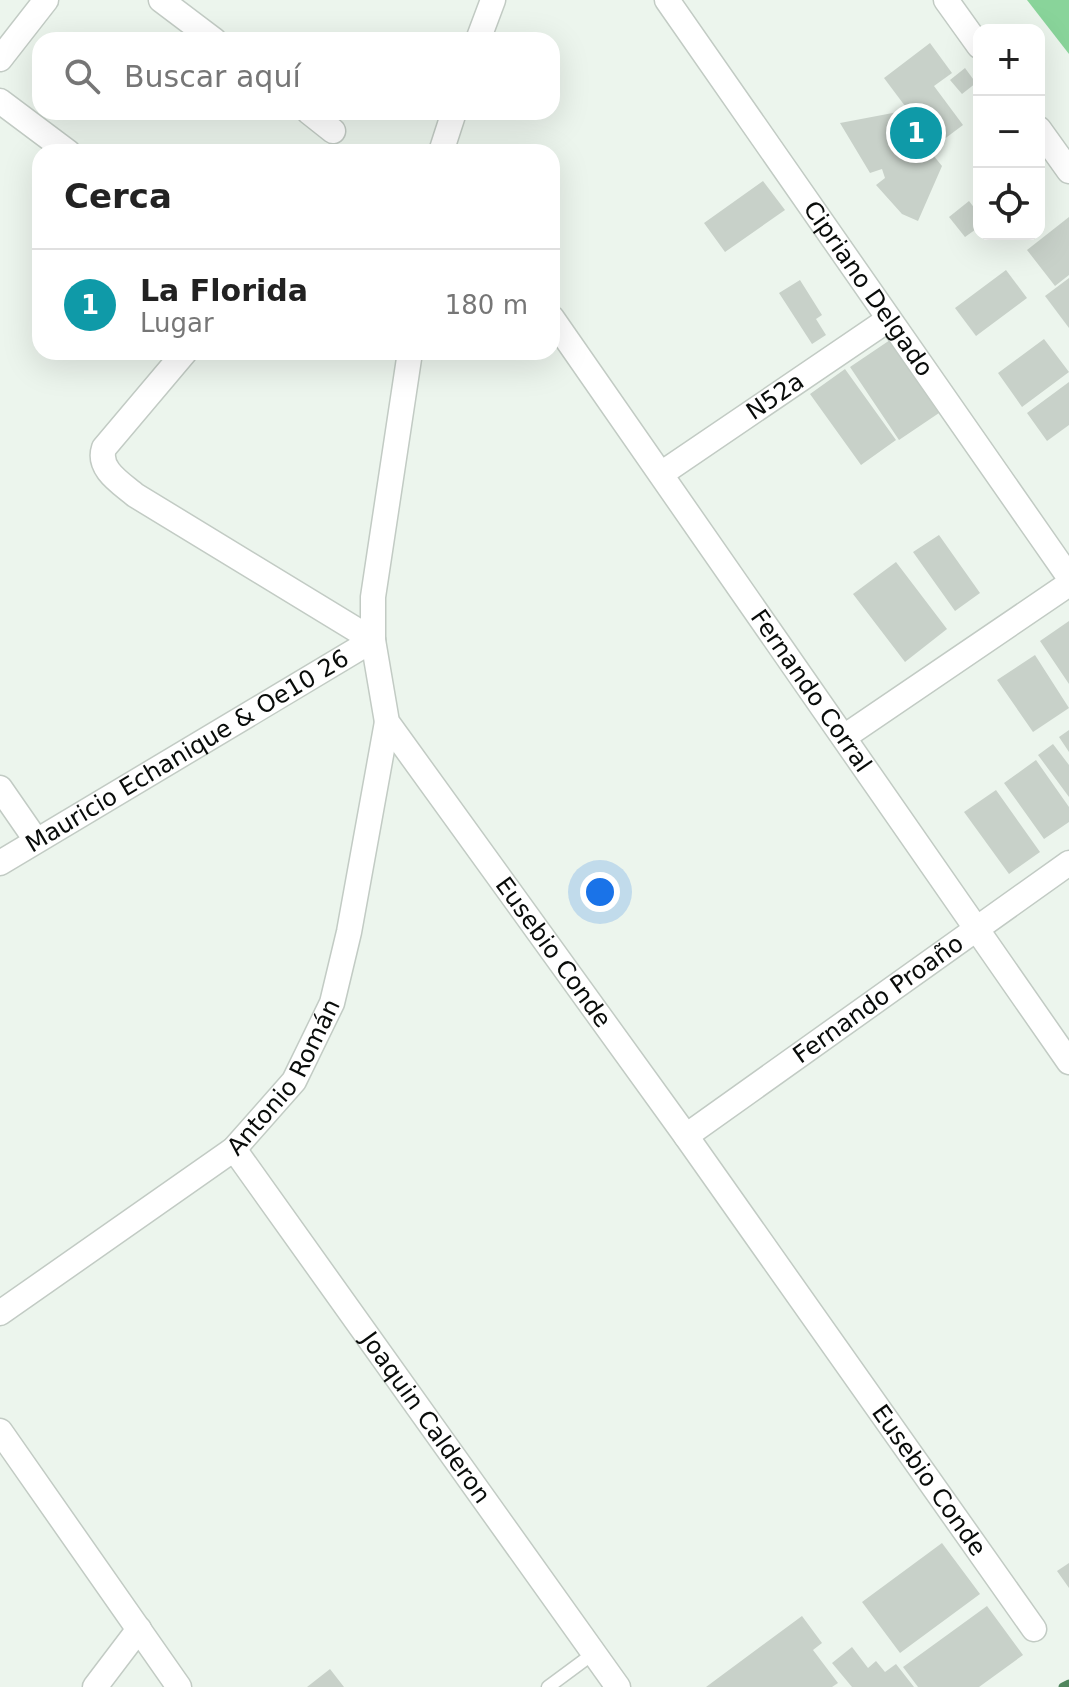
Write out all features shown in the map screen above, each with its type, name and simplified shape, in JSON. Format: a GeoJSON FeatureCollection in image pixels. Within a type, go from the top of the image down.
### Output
{"type":"FeatureCollection","features":[{"type":"Feature","properties":{"kind":"street"},"geometry":{"type":"LineString","coordinates":[[0,59],[46,0]]}},
{"type":"Feature","properties":{"kind":"street"},"geometry":{"type":"LineString","coordinates":[[161,0],[203,32]]}},
{"type":"Feature","properties":{"kind":"street"},"geometry":{"type":"LineString","coordinates":[[481,32],[493,0]]}},
{"type":"Feature","properties":{"kind":"street","name":"Cipriano Delgado"},"geometry":{"type":"LineString","coordinates":[[667,0],[1069,577]]}},
{"type":"Feature","properties":{"kind":"street"},"geometry":{"type":"LineString","coordinates":[[946,0],[973,38]]}},
{"type":"Feature","properties":{"kind":"street"},"geometry":{"type":"LineString","coordinates":[[0,101],[57,144]]}},
{"type":"Feature","properties":{"kind":"street"},"geometry":{"type":"LineString","coordinates":[[319,120],[333,131]]}},
{"type":"Feature","properties":{"kind":"street"},"geometry":{"type":"LineString","coordinates":[[444,144],[451,120]]}},
{"type":"Feature","properties":{"kind":"street"},"geometry":{"type":"LineString","coordinates":[[1045,137],[1069,171]]}},
{"type":"Feature","properties":{"kind":"street","name":"N52a"},"geometry":{"type":"LineString","coordinates":[[661,474],[889,319]]}},
{"type":"Feature","properties":{"kind":"street","name":"Fernando Corral"},"geometry":{"type":"LineString","coordinates":[[560,329],[1069,1062]]}},
{"type":"Feature","properties":{"kind":"street"},"geometry":{"type":"LineString","coordinates":[[178,360],[104,448],[102,455],[107,469],[135,495],[373,640]]}},
{"type":"Feature","properties":{"kind":"street"},"geometry":{"type":"LineString","coordinates":[[373,640],[373,597],[409,360]]}},
{"type":"Feature","properties":{"kind":"street"},"geometry":{"type":"LineString","coordinates":[[844,737],[1069,584]]}},
{"type":"Feature","properties":{"kind":"street","name":"Eusebio Conde"},"geometry":{"type":"LineString","coordinates":[[373,640],[387,722],[686,1136],[1034,1629]]}},
{"type":"Feature","properties":{"kind":"street","name":"Mauricio Echanique & Oe10 26"},"geometry":{"type":"LineString","coordinates":[[0,863],[373,640]]}},
{"type":"Feature","properties":{"kind":"street","name":"Antonio Román"},"geometry":{"type":"LineString","coordinates":[[0,1313],[234,1149],[294,1081],[332,1003],[349,932],[387,722]]}},
{"type":"Feature","properties":{"kind":"street"},"geometry":{"type":"LineString","coordinates":[[0,788],[36,840]]}},
{"type":"Feature","properties":{"kind":"street","name":"Fernando Proaño"},"geometry":{"type":"LineString","coordinates":[[686,1136],[1069,863]]}},
{"type":"Feature","properties":{"kind":"street","name":"Joaquin Calderon"},"geometry":{"type":"LineString","coordinates":[[234,1149],[618,1687]]}},
{"type":"Feature","properties":{"kind":"street"},"geometry":{"type":"LineString","coordinates":[[0,1431],[179,1687]]}},
{"type":"Feature","properties":{"kind":"street"},"geometry":{"type":"LineString","coordinates":[[95,1687],[139,1629]]}},
{"type":"Feature","properties":{"kind":"lane"},"geometry":{"type":"LineString","coordinates":[[548,1687],[594,1653]]}},
{"type":"Feature","properties":{"kind":"green space"},"geometry":{"type":"Polygon","coordinates":[[[1027,0],[1069,0],[1069,54],[1027,0]]]}},
{"type":"Feature","properties":{"kind":"building"},"geometry":{"type":"Polygon","coordinates":[[[930,43],[952,73],[934,86],[963,125],[935,146],[884,78],[930,43]]]}},
{"type":"Feature","properties":{"kind":"building"},"geometry":{"type":"Polygon","coordinates":[[[965,68],[973,79],[973,85],[962,94],[950,80],[965,68]]]}},
{"type":"Feature","properties":{"kind":"building"},"geometry":{"type":"Polygon","coordinates":[[[898,112],[942,166],[918,221],[902,214],[876,185],[885,178],[882,169],[870,173],[840,123],[898,112]]]}},
{"type":"Feature","properties":{"kind":"building"},"geometry":{"type":"Polygon","coordinates":[[[763,181],[785,210],[725,252],[704,223],[763,181]]]}},
{"type":"Feature","properties":{"kind":"building"},"geometry":{"type":"Polygon","coordinates":[[[969,201],[973,206],[973,231],[965,237],[949,217],[969,201]]]}},
{"type":"Feature","properties":{"kind":"building"},"geometry":{"type":"Polygon","coordinates":[[[1069,217],[1069,275],[1055,286],[1027,250],[1040,240],[1045,240],[1045,236],[1069,217]]]}},
{"type":"Feature","properties":{"kind":"building"},"geometry":{"type":"Polygon","coordinates":[[[1006,270],[1027,298],[976,336],[955,308],[1006,270]]]}},
{"type":"Feature","properties":{"kind":"building"},"geometry":{"type":"Polygon","coordinates":[[[1069,278],[1069,328],[1045,296],[1069,278]]]}},
{"type":"Feature","properties":{"kind":"building"},"geometry":{"type":"Polygon","coordinates":[[[800,280],[822,315],[816,319],[826,335],[812,344],[779,293],[800,280]]]}},
{"type":"Feature","properties":{"kind":"building"},"geometry":{"type":"Polygon","coordinates":[[[1044,339],[1069,372],[1022,407],[998,373],[1044,339]]]}},
{"type":"Feature","properties":{"kind":"building"},"geometry":{"type":"Polygon","coordinates":[[[890,340],[939,413],[899,440],[850,367],[890,340]]]}},
{"type":"Feature","properties":{"kind":"building"},"geometry":{"type":"Polygon","coordinates":[[[845,369],[896,440],[861,465],[810,394],[845,369]]]}},
{"type":"Feature","properties":{"kind":"building"},"geometry":{"type":"Polygon","coordinates":[[[1069,382],[1069,425],[1047,441],[1027,413],[1069,382]]]}},
{"type":"Feature","properties":{"kind":"building"},"geometry":{"type":"Polygon","coordinates":[[[939,535],[980,593],[955,611],[913,552],[939,535]]]}},
{"type":"Feature","properties":{"kind":"building"},"geometry":{"type":"Polygon","coordinates":[[[896,562],[947,629],[905,662],[853,594],[896,562]]]}},
{"type":"Feature","properties":{"kind":"building"},"geometry":{"type":"Polygon","coordinates":[[[1069,621],[1069,684],[1040,641],[1069,621]]]}},
{"type":"Feature","properties":{"kind":"building"},"geometry":{"type":"Polygon","coordinates":[[[1035,655],[1069,708],[1033,732],[997,680],[1035,655]]]}},
{"type":"Feature","properties":{"kind":"building"},"geometry":{"type":"Polygon","coordinates":[[[1069,730],[1069,752],[1059,737],[1069,730]]]}},
{"type":"Feature","properties":{"kind":"building"},"geometry":{"type":"Polygon","coordinates":[[[1053,744],[1069,765],[1069,797],[1038,755],[1053,744]]]}},
{"type":"Feature","properties":{"kind":"building"},"geometry":{"type":"Polygon","coordinates":[[[1036,760],[1069,807],[1069,822],[1044,839],[1004,783],[1036,760]]]}},
{"type":"Feature","properties":{"kind":"building"},"geometry":{"type":"Polygon","coordinates":[[[996,790],[1040,852],[1009,874],[964,812],[996,790]]]}},
{"type":"Feature","properties":{"kind":"building"},"geometry":{"type":"Polygon","coordinates":[[[942,1543],[980,1594],[900,1653],[862,1602],[942,1543]]]}},
{"type":"Feature","properties":{"kind":"building"},"geometry":{"type":"Polygon","coordinates":[[[1069,1563],[1069,1588],[1057,1571],[1069,1563]]]}},
{"type":"Feature","properties":{"kind":"building"},"geometry":{"type":"Polygon","coordinates":[[[987,1606],[1023,1655],[979,1687],[918,1687],[903,1667],[987,1606]]]}},
{"type":"Feature","properties":{"kind":"building"},"geometry":{"type":"Polygon","coordinates":[[[802,1616],[822,1643],[813,1650],[838,1683],[832,1687],[706,1687],[802,1616]]]}},
{"type":"Feature","properties":{"kind":"building"},"geometry":{"type":"Polygon","coordinates":[[[852,1647],[868,1668],[876,1661],[885,1672],[896,1664],[914,1687],[852,1687],[832,1663],[852,1647]]]}},
{"type":"Feature","properties":{"kind":"building"},"geometry":{"type":"Polygon","coordinates":[[[330,1669],[344,1687],[307,1687],[330,1669]]]}},
{"type":"Feature","properties":{"kind":"waterway"},"geometry":{"type":"LineString","coordinates":[[1063,1687],[1069,1684]]}},
{"type":"Feature","properties":{"kind":"place","name":"La Florida"},"geometry":{"type":"Point","coordinates":[916,133]}}]}
